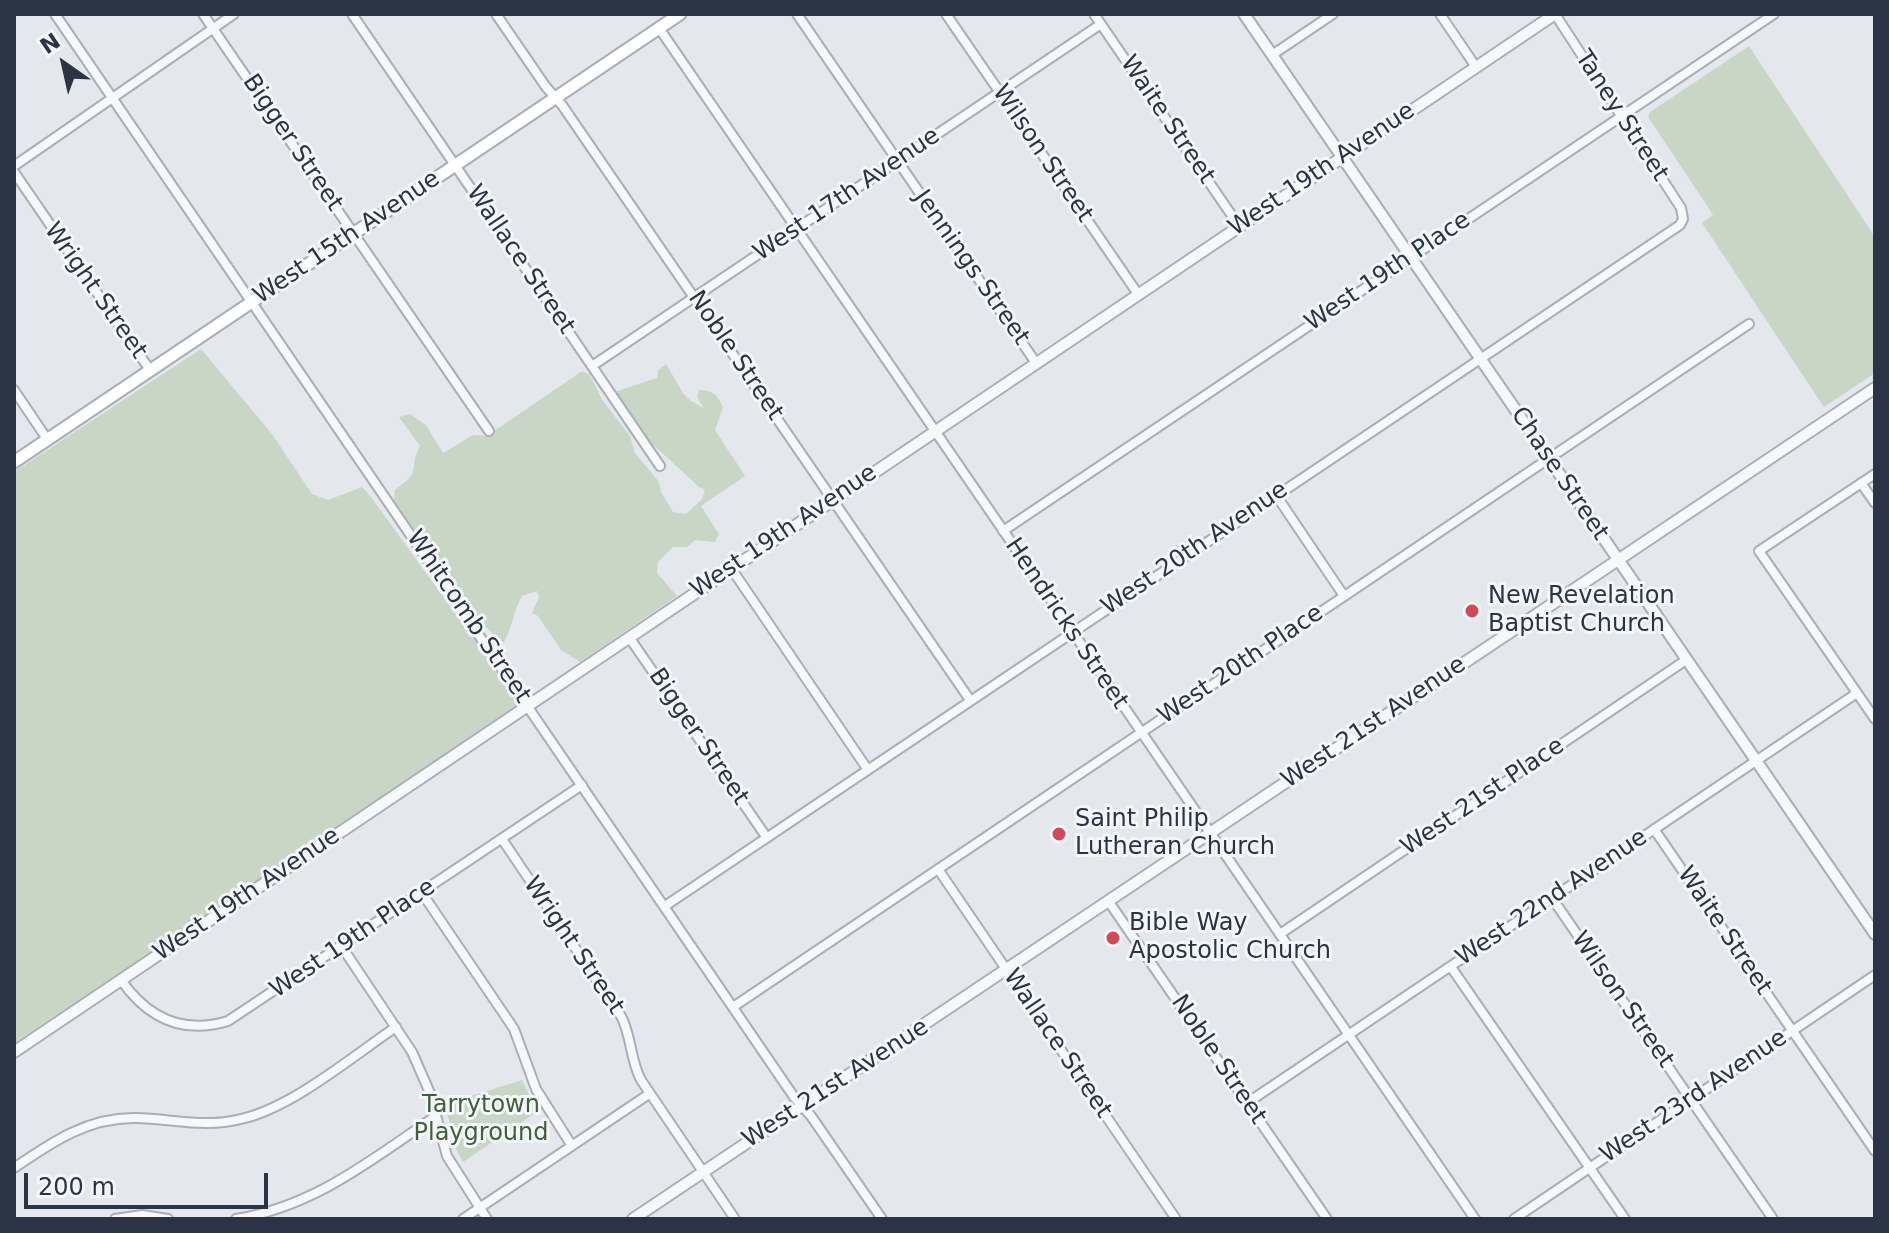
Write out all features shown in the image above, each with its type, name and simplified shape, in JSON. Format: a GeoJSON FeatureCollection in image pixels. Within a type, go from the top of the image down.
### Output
{"type":"FeatureCollection","features":[{"type":"Feature","properties":{"kind":"main road","name":"West 15th Avenue"},"geometry":{"type":"LineString","coordinates":[[14,462],[680,14]]}},
{"type":"Feature","properties":{"kind":"street","name":"Whitcomb Street"},"geometry":{"type":"LineString","coordinates":[[55,14],[733,1007],[882,1219]]}},
{"type":"Feature","properties":{"kind":"street","name":"Bigger Street"},"geometry":{"type":"LineString","coordinates":[[203,14],[489,431]]}},
{"type":"Feature","properties":{"kind":"street"},"geometry":{"type":"LineString","coordinates":[[14,169],[234,14]]}},
{"type":"Feature","properties":{"kind":"street","name":"Wallace Street"},"geometry":{"type":"LineString","coordinates":[[352,14],[660,466]]}},
{"type":"Feature","properties":{"kind":"street","name":"Noble Street"},"geometry":{"type":"LineString","coordinates":[[496,14],[970,700]]}},
{"type":"Feature","properties":{"kind":"street","name":"Jennings Street"},"geometry":{"type":"LineString","coordinates":[[797,14],[1036,363]]}},
{"type":"Feature","properties":{"kind":"street","name":"Wilson Street"},"geometry":{"type":"LineString","coordinates":[[946,14],[1138,294]]}},
{"type":"Feature","properties":{"kind":"street","name":"Waite Street"},"geometry":{"type":"LineString","coordinates":[[1094,14],[1239,226]]}},
{"type":"Feature","properties":{"kind":"street","name":"Chase Street"},"geometry":{"type":"LineString","coordinates":[[1244,14],[1875,934]]}},
{"type":"Feature","properties":{"kind":"street"},"geometry":{"type":"LineString","coordinates":[[1272,55],[1333,14]]}},
{"type":"Feature","properties":{"kind":"street"},"geometry":{"type":"LineString","coordinates":[[1440,14],[1476,67]]}},
{"type":"Feature","properties":{"kind":"street","name":"West 19th Avenue"},"geometry":{"type":"LineString","coordinates":[[14,1052],[1555,14]]}},
{"type":"Feature","properties":{"kind":"street","name":"Taney Street"},"geometry":{"type":"LineString","coordinates":[[1555,14],[1681,208],[1683,219]]}},
{"type":"Feature","properties":{"kind":"street","name":"West 19th Place"},"geometry":{"type":"LineString","coordinates":[[1003,531],[1774,14]]}},
{"type":"Feature","properties":{"kind":"street","name":"West 17th Avenue"},"geometry":{"type":"LineString","coordinates":[[592,366],[1101,24]]}},
{"type":"Feature","properties":{"kind":"street","name":"Hendricks Street"},"geometry":{"type":"LineString","coordinates":[[659,28],[1475,1219]]}},
{"type":"Feature","properties":{"kind":"street","name":"Wright Street"},"geometry":{"type":"LineString","coordinates":[[14,169],[150,370]]}},
{"type":"Feature","properties":{"kind":"street","name":"West 20th Avenue"},"geometry":{"type":"LineString","coordinates":[[665,906],[1680,225],[1683,219]]}},
{"type":"Feature","properties":{"kind":"street","name":"West 20th Place"},"geometry":{"type":"LineString","coordinates":[[733,1007],[1749,324]]}},
{"type":"Feature","properties":{"kind":"street","name":"West 21st Avenue"},"geometry":{"type":"LineString","coordinates":[[633,1219],[1875,388]]}},
{"type":"Feature","properties":{"kind":"street"},"geometry":{"type":"LineString","coordinates":[[14,390],[47,439]]}},
{"type":"Feature","properties":{"kind":"street"},"geometry":{"type":"LineString","coordinates":[[1875,474],[1759,551],[1875,719]]}},
{"type":"Feature","properties":{"kind":"street"},"geometry":{"type":"LineString","coordinates":[[1861,483],[1875,503]]}},
{"type":"Feature","properties":{"kind":"street"},"geometry":{"type":"LineString","coordinates":[[1276,495],[1344,596]]}},
{"type":"Feature","properties":{"kind":"street"},"geometry":{"type":"LineString","coordinates":[[731,568],[868,770]]}},
{"type":"Feature","properties":{"kind":"street","name":"Bigger Street"},"geometry":{"type":"LineString","coordinates":[[629,637],[767,838]]}},
{"type":"Feature","properties":{"kind":"street","name":"West 21st Place"},"geometry":{"type":"LineString","coordinates":[[1280,934],[1686,660]]}},
{"type":"Feature","properties":{"kind":"street","name":"West 22nd Avenue"},"geometry":{"type":"LineString","coordinates":[[1247,1103],[1857,693]]}},
{"type":"Feature","properties":{"kind":"street","name":"West 19th Place"},"geometry":{"type":"LineString","coordinates":[[121,980],[138,1002],[155,1016],[175,1024],[207,1026],[237,1017],[582,785]]}},
{"type":"Feature","properties":{"kind":"street","name":"Waite Street"},"geometry":{"type":"LineString","coordinates":[[1654,829],[1875,1151]]}},
{"type":"Feature","properties":{"kind":"street","name":"Wright Street"},"geometry":{"type":"LineString","coordinates":[[502,839],[621,1016],[628,1030],[635,1069],[649,1094],[735,1219]]}},
{"type":"Feature","properties":{"kind":"street","name":"Wallace Street"},"geometry":{"type":"LineString","coordinates":[[938,869],[1176,1219]]}},
{"type":"Feature","properties":{"kind":"street"},"geometry":{"type":"LineString","coordinates":[[422,893],[514,1029],[536,1089],[572,1146]]}},
{"type":"Feature","properties":{"kind":"street","name":"Wilson Street"},"geometry":{"type":"LineString","coordinates":[[1552,898],[1773,1219]]}},
{"type":"Feature","properties":{"kind":"street","name":"Noble Street"},"geometry":{"type":"LineString","coordinates":[[1109,902],[1327,1219]]}},
{"type":"Feature","properties":{"kind":"street"},"geometry":{"type":"LineString","coordinates":[[342,947],[396,1027],[420,1069],[447,1156],[487,1219]]}},
{"type":"Feature","properties":{"kind":"street"},"geometry":{"type":"LineString","coordinates":[[1451,967],[1625,1219]]}},
{"type":"Feature","properties":{"kind":"street","name":"West 23rd Avenue"},"geometry":{"type":"LineString","coordinates":[[1514,1219],[1875,975]]}},
{"type":"Feature","properties":{"kind":"street"},"geometry":{"type":"LineString","coordinates":[[14,1168],[66,1134],[98,1122],[132,1118],[205,1125],[256,1115],[292,1097],[396,1027]]}},
{"type":"Feature","properties":{"kind":"street"},"geometry":{"type":"LineString","coordinates":[[463,1219],[649,1094]]}},
{"type":"Feature","properties":{"kind":"street"},"geometry":{"type":"LineString","coordinates":[[236,1219],[270,1212],[324,1190],[436,1116]]}},
{"type":"Feature","properties":{"kind":"street"},"geometry":{"type":"LineString","coordinates":[[115,1219],[142,1215],[168,1219]]}},
{"type":"Feature","properties":{"kind":"green space"},"geometry":{"type":"Polygon","coordinates":[[[1749,46],[1875,237],[1875,373],[1824,407],[1702,223],[1713,215],[1648,117],[1650,112],[1749,46]]]}},
{"type":"Feature","properties":{"kind":"green space"},"geometry":{"type":"Polygon","coordinates":[[[201,349],[272,434],[312,494],[328,500],[362,487],[520,703],[14,1043],[14,472],[201,349]]]}},
{"type":"Feature","properties":{"kind":"green space"},"geometry":{"type":"Polygon","coordinates":[[[666,364],[691,401],[704,408],[697,397],[699,390],[711,392],[719,399],[723,407],[715,430],[745,476],[701,506],[719,534],[715,542],[695,540],[687,547],[673,547],[658,562],[657,573],[677,596],[580,662],[561,650],[538,616],[532,613],[539,597],[537,591],[522,596],[507,636],[501,642],[469,610],[394,500],[395,490],[412,473],[420,446],[399,417],[410,414],[426,425],[443,453],[473,435],[487,436],[582,371],[590,375],[603,401],[630,436],[635,453],[659,482],[661,492],[673,512],[686,514],[702,499],[705,490],[647,439],[615,392],[657,378],[658,370],[666,364]]]}},
{"type":"Feature","properties":{"kind":"green space","name":"Tarrytown Playground"},"geometry":{"type":"Polygon","coordinates":[[[522,1080],[537,1112],[463,1162],[456,1149],[445,1104],[522,1080]]]}},
{"type":"Feature","properties":{"kind":"place","name":"New Revelation Baptist Church"},"geometry":{"type":"Point","coordinates":[1472,611]}},
{"type":"Feature","properties":{"kind":"place","name":"Saint Philip Lutheran Church"},"geometry":{"type":"Point","coordinates":[1059,834]}},
{"type":"Feature","properties":{"kind":"place","name":"Bible Way Apostolic Church"},"geometry":{"type":"Point","coordinates":[1113,938]}}]}
